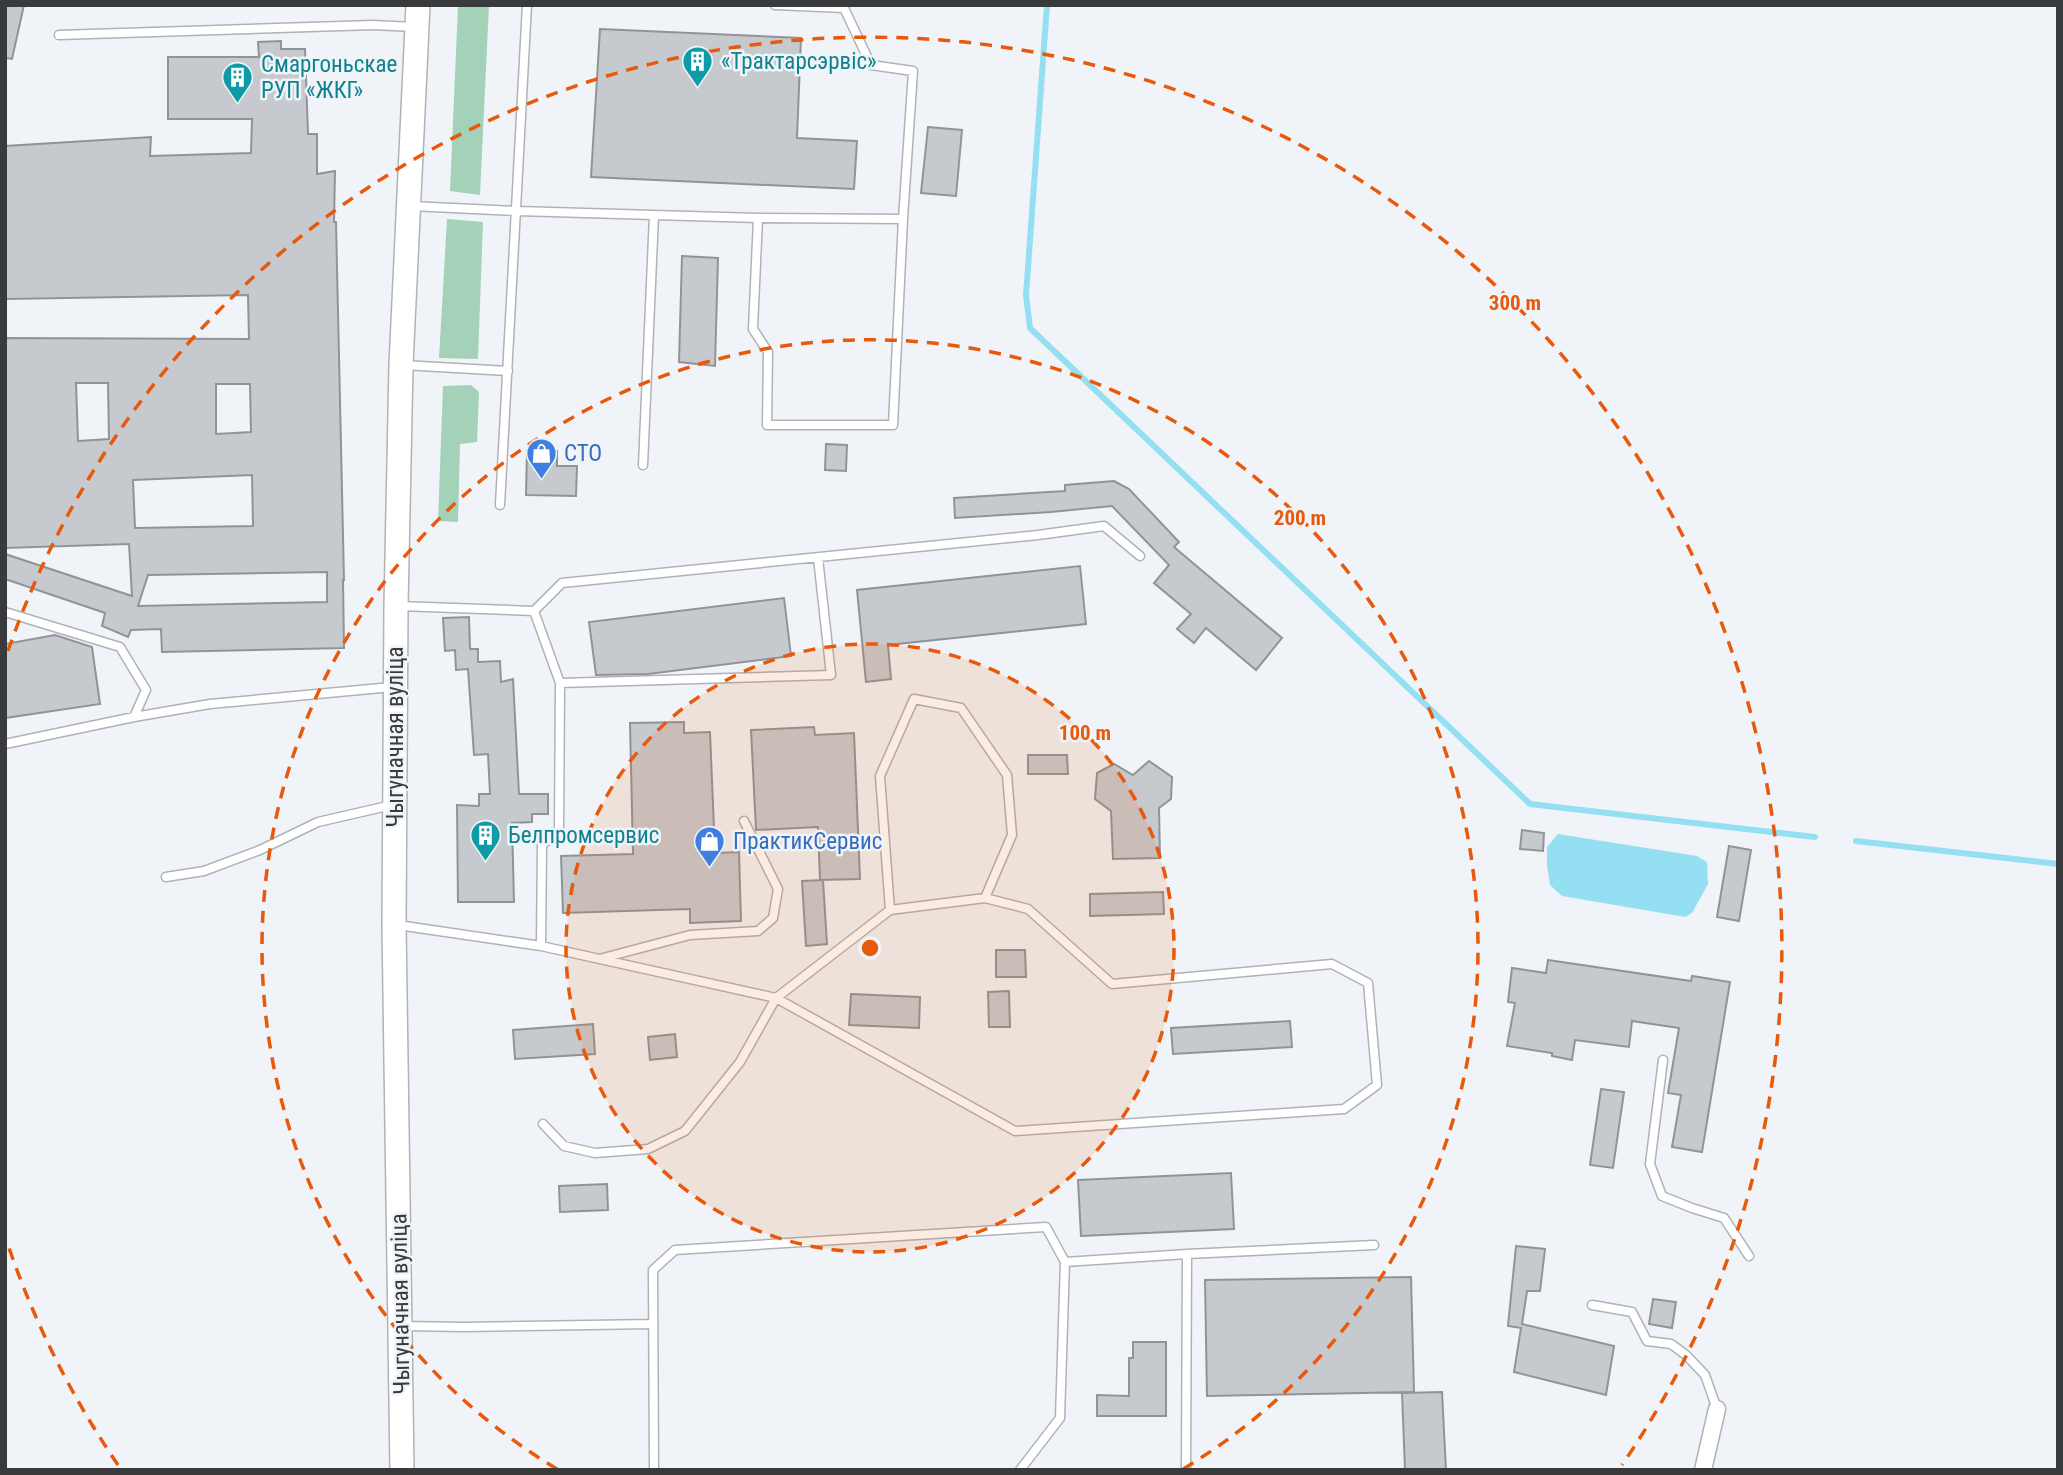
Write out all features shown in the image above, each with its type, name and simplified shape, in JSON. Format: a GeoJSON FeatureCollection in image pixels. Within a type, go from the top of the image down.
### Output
{"type":"FeatureCollection","features":[{"type":"Feature","properties":{"kind":"street","name":"Чыгуначная вуліца"},"geometry":{"type":"LineString","coordinates":[[402,1470],[394,924],[395,687],[401,365],[418,16]]}},
{"type":"Feature","properties":{"kind":"street"},"geometry":{"type":"LineString","coordinates":[[1703,1470],[1717,1409]]}},
{"type":"Feature","properties":{"kind":"lane"},"geometry":{"type":"LineString","coordinates":[[500,505],[527,5]]}},
{"type":"Feature","properties":{"kind":"lane"},"geometry":{"type":"LineString","coordinates":[[758,218],[753,329],[768,352],[767,425],[893,425],[913,71],[870,65],[844,7],[775,5]]}},
{"type":"Feature","properties":{"kind":"lane"},"geometry":{"type":"LineString","coordinates":[[59,35],[373,25],[418,16]]}},
{"type":"Feature","properties":{"kind":"lane"},"geometry":{"type":"LineString","coordinates":[[410,206],[758,218],[903,219]]}},
{"type":"Feature","properties":{"kind":"lane"},"geometry":{"type":"LineString","coordinates":[[643,465],[654,215]]}},
{"type":"Feature","properties":{"kind":"lane"},"geometry":{"type":"LineString","coordinates":[[401,365],[509,371]]}},
{"type":"Feature","properties":{"kind":"lane"},"geometry":{"type":"LineString","coordinates":[[396,606],[534,611],[562,583],[1104,526],[1140,556]]}},
{"type":"Feature","properties":{"kind":"lane"},"geometry":{"type":"LineString","coordinates":[[560,683],[831,675],[818,558]]}},
{"type":"Feature","properties":{"kind":"lane"},"geometry":{"type":"LineString","coordinates":[[534,611],[560,683],[559,831],[541,845],[541,946]]}},
{"type":"Feature","properties":{"kind":"lane"},"geometry":{"type":"LineString","coordinates":[[5,612],[120,647],[146,690],[134,717]]}},
{"type":"Feature","properties":{"kind":"lane"},"geometry":{"type":"LineString","coordinates":[[5,744],[210,704],[395,687]]}},
{"type":"Feature","properties":{"kind":"lane"},"geometry":{"type":"LineString","coordinates":[[890,910],[880,776],[914,699],[961,708],[1007,775],[1012,835],[985,898]]}},
{"type":"Feature","properties":{"kind":"lane"},"geometry":{"type":"LineString","coordinates":[[166,877],[204,871],[260,850],[317,822],[395,804]]}},
{"type":"Feature","properties":{"kind":"lane"},"geometry":{"type":"LineString","coordinates":[[600,959],[690,935],[758,931],[773,918],[778,889],[744,821]]}},
{"type":"Feature","properties":{"kind":"lane"},"geometry":{"type":"LineString","coordinates":[[394,924],[541,946],[776,998],[1015,1131],[1344,1109],[1377,1085],[1368,983],[1332,964],[1112,984],[1028,909],[985,898],[890,910],[776,998],[740,1062],[685,1131],[648,1149],[595,1153],[564,1146],[543,1124]]}},
{"type":"Feature","properties":{"kind":"lane"},"geometry":{"type":"LineString","coordinates":[[1663,1060],[1650,1164],[1662,1195],[1724,1218],[1749,1256]]}},
{"type":"Feature","properties":{"kind":"lane"},"geometry":{"type":"LineString","coordinates":[[654,1470],[653,1270],[675,1250],[1046,1227],[1065,1262],[1060,1418],[1020,1470]]}},
{"type":"Feature","properties":{"kind":"lane"},"geometry":{"type":"LineString","coordinates":[[1065,1262],[1374,1245]]}},
{"type":"Feature","properties":{"kind":"lane"},"geometry":{"type":"LineString","coordinates":[[1186,1470],[1187,1254]]}},
{"type":"Feature","properties":{"kind":"lane"},"geometry":{"type":"LineString","coordinates":[[1592,1305],[1632,1312],[1647,1341],[1671,1343],[1679,1349],[1705,1375],[1717,1409]]}},
{"type":"Feature","properties":{"kind":"lane"},"geometry":{"type":"LineString","coordinates":[[400,1326],[653,1324]]}},
{"type":"Feature","properties":{"kind":"green space"},"geometry":{"type":"Polygon","coordinates":[[[458,5],[489,5],[480,195],[450,191],[458,5]]]}},
{"type":"Feature","properties":{"kind":"green space"},"geometry":{"type":"Polygon","coordinates":[[[447,219],[483,222],[478,359],[439,358],[447,219]]]}},
{"type":"Feature","properties":{"kind":"green space"},"geometry":{"type":"Polygon","coordinates":[[[471,385],[479,392],[477,442],[460,444],[458,522],[438,521],[443,386],[471,385]]]}},
{"type":"Feature","properties":{"kind":"water"},"geometry":{"type":"Polygon","coordinates":[[[1558,834],[1697,856],[1707,862],[1708,884],[1692,913],[1685,917],[1562,896],[1550,885],[1547,865],[1547,847],[1558,834]]]}},
{"type":"Feature","properties":{"kind":"building"},"geometry":{"type":"Polygon","coordinates":[[[5,5],[24,5],[12,59],[5,58],[5,5]]]}},
{"type":"Feature","properties":{"kind":"building","name":"«Трактарсэрвіс»"},"geometry":{"type":"Polygon","coordinates":[[[600,29],[801,38],[797,138],[857,141],[854,189],[591,177],[600,29]]]}},
{"type":"Feature","properties":{"kind":"building"},"geometry":{"type":"Polygon","coordinates":[[[281,41],[281,49],[305,49],[308,134],[317,134],[317,174],[335,171],[344,648],[162,652],[161,629],[131,630],[128,637],[102,626],[105,613],[5,579],[5,554],[132,596],[129,544],[5,548],[5,338],[249,339],[248,295],[5,299],[5,146],[151,137],[150,156],[251,153],[252,119],[168,119],[168,57],[259,57],[258,42],[281,41]],[[76,383],[78,441],[109,439],[108,383],[76,383]],[[216,384],[216,434],[251,432],[250,384],[216,384]],[[252,475],[133,480],[135,528],[253,526],[252,475]],[[327,572],[148,575],[138,606],[327,602],[327,572]]]}},
{"type":"Feature","properties":{"kind":"building"},"geometry":{"type":"Polygon","coordinates":[[[928,127],[962,130],[956,196],[921,193],[928,127]]]}},
{"type":"Feature","properties":{"kind":"building"},"geometry":{"type":"Polygon","coordinates":[[[682,256],[718,258],[715,366],[679,362],[682,256]]]}},
{"type":"Feature","properties":{"kind":"building"},"geometry":{"type":"Polygon","coordinates":[[[826,444],[847,445],[846,471],[825,470],[826,444]]]}},
{"type":"Feature","properties":{"kind":"building","name":"СТО"},"geometry":{"type":"Polygon","coordinates":[[[527,450],[557,451],[557,466],[577,466],[576,496],[526,495],[527,450]]]}},
{"type":"Feature","properties":{"kind":"building"},"geometry":{"type":"Polygon","coordinates":[[[1114,481],[1129,489],[1179,542],[1174,547],[1282,638],[1256,670],[1206,628],[1194,643],[1177,629],[1191,614],[1154,583],[1169,565],[1112,506],[955,518],[954,498],[1065,491],[1065,485],[1114,481]]]}},
{"type":"Feature","properties":{"kind":"building"},"geometry":{"type":"Polygon","coordinates":[[[1080,566],[1086,624],[888,645],[891,679],[866,682],[857,590],[1080,566]]]}},
{"type":"Feature","properties":{"kind":"building"},"geometry":{"type":"Polygon","coordinates":[[[784,598],[791,656],[648,674],[596,675],[589,622],[784,598]]]}},
{"type":"Feature","properties":{"kind":"building"},"geometry":{"type":"Polygon","coordinates":[[[469,617],[470,649],[478,649],[478,662],[500,661],[501,682],[513,679],[519,794],[548,794],[548,814],[532,814],[532,822],[512,823],[514,902],[458,902],[457,805],[479,806],[479,794],[490,794],[488,754],[474,755],[468,669],[456,670],[455,650],[445,651],[443,618],[469,617]]]}},
{"type":"Feature","properties":{"kind":"building"},"geometry":{"type":"Polygon","coordinates":[[[55,635],[92,647],[100,704],[5,718],[5,644],[55,635]]]}},
{"type":"Feature","properties":{"kind":"building"},"geometry":{"type":"Polygon","coordinates":[[[684,722],[684,733],[710,732],[715,853],[739,852],[741,921],[690,923],[690,909],[563,913],[561,856],[633,854],[630,723],[684,722]]]}},
{"type":"Feature","properties":{"kind":"building"},"geometry":{"type":"Polygon","coordinates":[[[814,727],[815,735],[854,733],[860,879],[820,880],[818,827],[756,830],[751,730],[814,727]]]}},
{"type":"Feature","properties":{"kind":"building"},"geometry":{"type":"Polygon","coordinates":[[[1028,755],[1067,755],[1068,774],[1028,774],[1028,755]]]}},
{"type":"Feature","properties":{"kind":"building"},"geometry":{"type":"Polygon","coordinates":[[[1149,761],[1172,777],[1171,799],[1159,808],[1160,858],[1113,859],[1111,811],[1095,799],[1097,773],[1114,764],[1133,775],[1149,761]]]}},
{"type":"Feature","properties":{"kind":"building"},"geometry":{"type":"Polygon","coordinates":[[[1522,830],[1544,833],[1543,851],[1520,849],[1522,830]]]}},
{"type":"Feature","properties":{"kind":"building"},"geometry":{"type":"Polygon","coordinates":[[[1729,846],[1751,850],[1739,921],[1717,917],[1729,846]]]}},
{"type":"Feature","properties":{"kind":"building"},"geometry":{"type":"Polygon","coordinates":[[[823,880],[827,944],[806,946],[802,881],[823,880]]]}},
{"type":"Feature","properties":{"kind":"building"},"geometry":{"type":"Polygon","coordinates":[[[1163,892],[1164,914],[1090,916],[1090,894],[1163,892]]]}},
{"type":"Feature","properties":{"kind":"building"},"geometry":{"type":"Polygon","coordinates":[[[996,950],[1025,950],[1026,977],[996,977],[996,950]]]}},
{"type":"Feature","properties":{"kind":"building"},"geometry":{"type":"Polygon","coordinates":[[[1548,960],[1691,981],[1692,976],[1730,982],[1702,1152],[1672,1147],[1681,1095],[1668,1093],[1679,1028],[1632,1021],[1629,1047],[1575,1040],[1572,1060],[1552,1056],[1552,1053],[1507,1046],[1515,1003],[1508,1002],[1512,968],[1546,973],[1548,960]]]}},
{"type":"Feature","properties":{"kind":"building"},"geometry":{"type":"Polygon","coordinates":[[[1009,991],[1010,1027],[989,1027],[988,992],[1009,991]]]}},
{"type":"Feature","properties":{"kind":"building"},"geometry":{"type":"Polygon","coordinates":[[[851,994],[920,997],[919,1028],[849,1025],[851,994]]]}},
{"type":"Feature","properties":{"kind":"building"},"geometry":{"type":"Polygon","coordinates":[[[1290,1021],[1292,1047],[1173,1054],[1171,1028],[1290,1021]]]}},
{"type":"Feature","properties":{"kind":"building"},"geometry":{"type":"Polygon","coordinates":[[[593,1024],[595,1054],[515,1059],[513,1030],[593,1024]]]}},
{"type":"Feature","properties":{"kind":"building"},"geometry":{"type":"Polygon","coordinates":[[[675,1034],[677,1057],[650,1060],[648,1037],[675,1034]]]}},
{"type":"Feature","properties":{"kind":"building"},"geometry":{"type":"Polygon","coordinates":[[[1601,1089],[1624,1092],[1613,1168],[1590,1165],[1601,1089]]]}},
{"type":"Feature","properties":{"kind":"building"},"geometry":{"type":"Polygon","coordinates":[[[1231,1173],[1234,1229],[1081,1236],[1078,1180],[1231,1173]]]}},
{"type":"Feature","properties":{"kind":"building"},"geometry":{"type":"Polygon","coordinates":[[[607,1184],[608,1210],[560,1212],[559,1186],[607,1184]]]}},
{"type":"Feature","properties":{"kind":"building"},"geometry":{"type":"Polygon","coordinates":[[[1516,1246],[1545,1249],[1540,1291],[1527,1291],[1522,1324],[1614,1346],[1606,1395],[1514,1372],[1521,1328],[1508,1326],[1516,1246]]]}},
{"type":"Feature","properties":{"kind":"building"},"geometry":{"type":"Polygon","coordinates":[[[1411,1277],[1414,1392],[1207,1396],[1205,1280],[1411,1277]]]}},
{"type":"Feature","properties":{"kind":"building"},"geometry":{"type":"Polygon","coordinates":[[[1653,1299],[1676,1302],[1672,1328],[1649,1324],[1653,1299]]]}},
{"type":"Feature","properties":{"kind":"building"},"geometry":{"type":"Polygon","coordinates":[[[1133,1342],[1166,1342],[1166,1416],[1097,1416],[1097,1395],[1129,1396],[1129,1358],[1133,1358],[1133,1342]]]}},
{"type":"Feature","properties":{"kind":"building"},"geometry":{"type":"Polygon","coordinates":[[[1442,1392],[1446,1470],[1405,1470],[1402,1393],[1442,1392]]]}},
{"type":"Feature","properties":{"kind":"waterway"},"geometry":{"type":"LineString","coordinates":[[1047,5],[1026,295],[1030,328],[1530,804],[1815,837]]}},
{"type":"Feature","properties":{"kind":"waterway"},"geometry":{"type":"LineString","coordinates":[[1856,841],[2058,864]]}},
{"type":"Feature","properties":{"kind":"place","name":"«Трактарсэрвіс»"},"geometry":{"type":"Point","coordinates":[698,88]}},
{"type":"Feature","properties":{"kind":"place","name":"Смаргоньскае РУП «ЖКГ»"},"geometry":{"type":"Point","coordinates":[238,104]}},
{"type":"Feature","properties":{"kind":"place","name":"СТО"},"geometry":{"type":"Point","coordinates":[541,480]}},
{"type":"Feature","properties":{"kind":"place","name":"Белпромсервис"},"geometry":{"type":"Point","coordinates":[485,862]}},
{"type":"Feature","properties":{"kind":"place","name":"ПрактикСервис"},"geometry":{"type":"Point","coordinates":[710,868]}}]}
